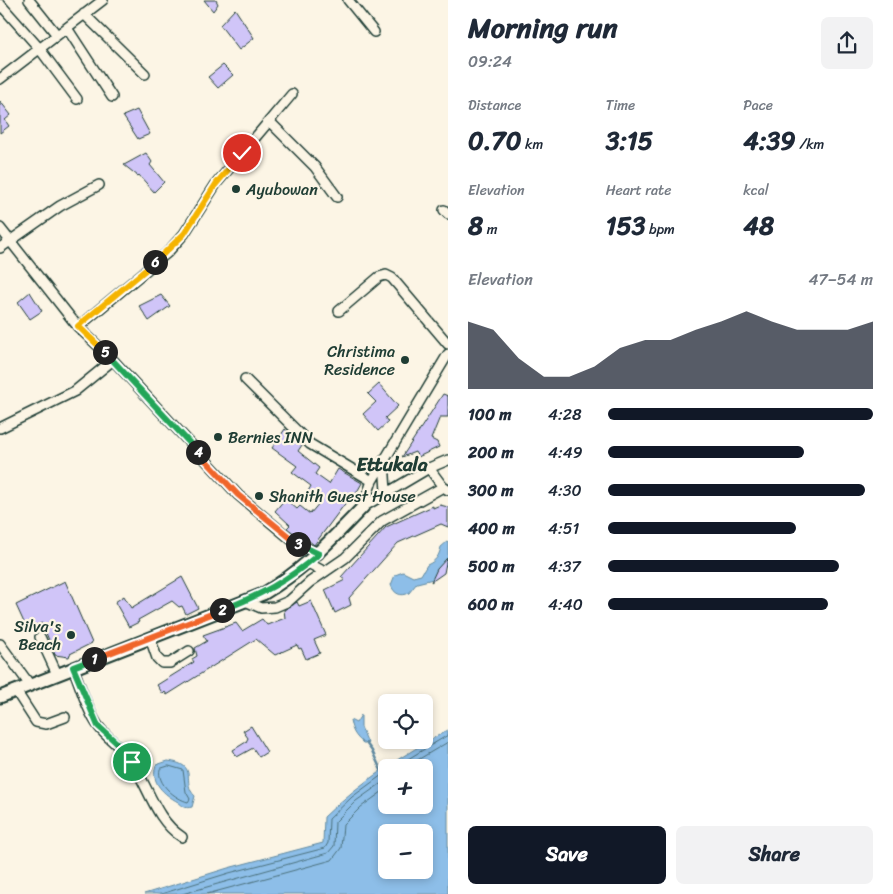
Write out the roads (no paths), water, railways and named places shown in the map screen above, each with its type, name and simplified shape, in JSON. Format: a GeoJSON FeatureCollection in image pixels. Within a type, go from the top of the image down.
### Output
{"type":"FeatureCollection","features":[{"type":"Feature","properties":{"kind":"main road"},"geometry":{"type":"LineString","coordinates":[[0,697],[263,594],[291,577],[319,554],[363,507]]}},
{"type":"Feature","properties":{"kind":"street"},"geometry":{"type":"LineString","coordinates":[[29,0],[57,35]]}},
{"type":"Feature","properties":{"kind":"street"},"geometry":{"type":"LineString","coordinates":[[348,0],[374,32]]}},
{"type":"Feature","properties":{"kind":"street"},"geometry":{"type":"LineString","coordinates":[[0,79],[99,1]]}},
{"type":"Feature","properties":{"kind":"street"},"geometry":{"type":"LineString","coordinates":[[0,4],[39,48],[77,99]]}},
{"type":"Feature","properties":{"kind":"street"},"geometry":{"type":"LineString","coordinates":[[84,14],[145,74]]}},
{"type":"Feature","properties":{"kind":"street"},"geometry":{"type":"LineString","coordinates":[[67,28],[112,97]]}},
{"type":"Feature","properties":{"kind":"street"},"geometry":{"type":"LineString","coordinates":[[78,326],[167,253],[184,234],[216,184],[292,94]]}},
{"type":"Feature","properties":{"kind":"street"},"geometry":{"type":"LineString","coordinates":[[268,121],[315,167],[337,197]]}},
{"type":"Feature","properties":{"kind":"street"},"geometry":{"type":"LineString","coordinates":[[0,248],[60,206],[100,185]]}},
{"type":"Feature","properties":{"kind":"street"},"geometry":{"type":"LineString","coordinates":[[0,228],[78,326],[114,360],[238,495],[294,542],[319,554]]}},
{"type":"Feature","properties":{"kind":"street"},"geometry":{"type":"LineString","coordinates":[[339,311],[379,277],[386,275],[392,278],[448,344]]}},
{"type":"Feature","properties":{"kind":"street"},"geometry":{"type":"LineString","coordinates":[[363,507],[372,481],[448,354]]}},
{"type":"Feature","properties":{"kind":"street"},"geometry":{"type":"LineString","coordinates":[[0,428],[75,391],[114,360]]}},
{"type":"Feature","properties":{"kind":"street"},"geometry":{"type":"LineString","coordinates":[[245,379],[310,444],[372,481]]}},
{"type":"Feature","properties":{"kind":"street"},"geometry":{"type":"LineString","coordinates":[[384,460],[386,492]]}},
{"type":"Feature","properties":{"kind":"street"},"geometry":{"type":"LineString","coordinates":[[363,507],[429,468],[448,460]]}},
{"type":"Feature","properties":{"kind":"street"},"geometry":{"type":"LineString","coordinates":[[245,601],[261,608],[275,607],[288,601],[310,582],[345,558],[382,521],[445,489],[429,468]]}},
{"type":"Feature","properties":{"kind":"street"},"geometry":{"type":"LineString","coordinates":[[308,563],[325,572]]}},
{"type":"Feature","properties":{"kind":"street"},"geometry":{"type":"LineString","coordinates":[[40,637],[57,674]]}},
{"type":"Feature","properties":{"kind":"street"},"geometry":{"type":"LineString","coordinates":[[150,638],[157,658],[162,664],[170,663],[189,651]]}},
{"type":"Feature","properties":{"kind":"street"},"geometry":{"type":"LineString","coordinates":[[0,644],[30,685]]}},
{"type":"Feature","properties":{"kind":"street"},"geometry":{"type":"LineString","coordinates":[[73,667],[98,726],[118,744],[132,762],[163,820],[173,832],[182,837]]}},
{"type":"Feature","properties":{"kind":"street"},"geometry":{"type":"LineString","coordinates":[[16,691],[36,722],[46,724],[65,717]]}},
{"type":"Feature","properties":{"kind":"water"},"geometry":{"type":"Polygon","coordinates":[[[448,541],[448,565],[442,567],[433,579],[417,583],[406,594],[401,595],[394,591],[391,585],[395,575],[403,572],[413,577],[421,575],[427,565],[437,558],[441,547],[448,541]]]}},
{"type":"Feature","properties":{"kind":"water"},"geometry":{"type":"Polygon","coordinates":[[[361,715],[361,727],[368,743],[363,743],[358,738],[350,720],[356,723],[361,715]]]}},
{"type":"Feature","properties":{"kind":"water"},"geometry":{"type":"Polygon","coordinates":[[[448,730],[448,894],[144,894],[228,868],[323,843],[324,817],[378,773],[378,814],[433,814],[433,759],[399,759],[416,749],[433,749],[433,739],[448,730]]]}},
{"type":"Feature","properties":{"kind":"water"},"geometry":{"type":"Polygon","coordinates":[[[168,761],[178,763],[187,770],[189,785],[195,796],[192,807],[183,806],[163,792],[157,783],[155,777],[156,765],[168,761]]]}},
{"type":"Feature","properties":{"kind":"waterway"},"geometry":{"type":"LineString","coordinates":[[366,743],[378,764]]}},
{"type":"Feature","properties":{"kind":"place","name":"Ayubowan"},"geometry":{"type":"Point","coordinates":[236,189]}},
{"type":"Feature","properties":{"kind":"place","name":"Christima Residence"},"geometry":{"type":"Point","coordinates":[405,360]}},
{"type":"Feature","properties":{"kind":"place","name":"Bernies INN"},"geometry":{"type":"Point","coordinates":[218,437]}},
{"type":"Feature","properties":{"kind":"place","name":"Shanith Guest House"},"geometry":{"type":"Point","coordinates":[259,496]}},
{"type":"Feature","properties":{"kind":"place","name":"Silva's Beach"},"geometry":{"type":"Point","coordinates":[71,635]}},
{"type":"Feature","properties":{"kind":"district","name":"Ettukala"},"geometry":{"type":"Point","coordinates":[392,464]}}]}
